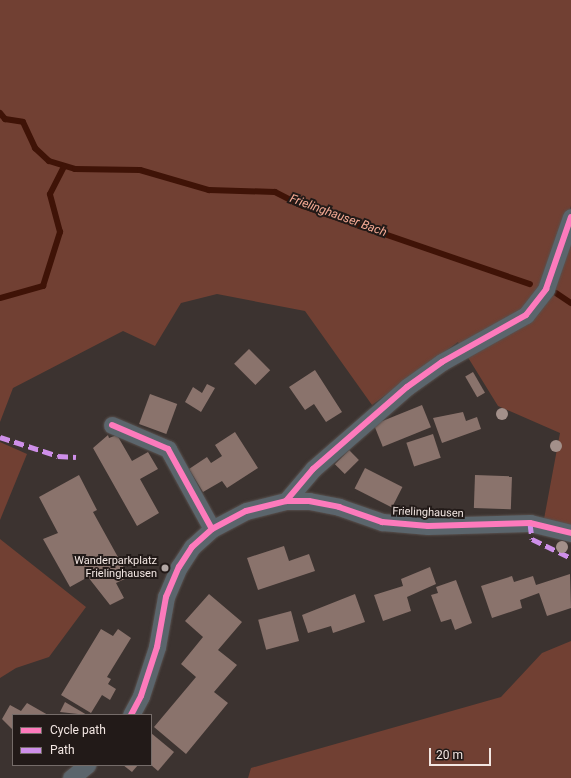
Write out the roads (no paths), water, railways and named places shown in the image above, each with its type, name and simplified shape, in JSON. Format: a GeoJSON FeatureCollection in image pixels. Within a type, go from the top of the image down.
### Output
{"type":"FeatureCollection","features":[{"type":"Feature","properties":{"kind":"street"},"geometry":{"type":"LineString","coordinates":[[286,501],[313,468],[407,387],[477,342],[526,315],[541,299],[571,217]]}},
{"type":"Feature","properties":{"kind":"street"},"geometry":{"type":"LineString","coordinates":[[112,425],[168,449],[212,529]]}},
{"type":"Feature","properties":{"kind":"street","name":"Frielinghausen"},"geometry":{"type":"LineString","coordinates":[[132,714],[141,696],[157,647],[171,585],[192,547],[212,529],[246,511],[286,501],[338,507],[382,522],[428,526],[530,523],[571,533]]}},
{"type":"Feature","properties":{"kind":"street"},"geometry":{"type":"LineString","coordinates":[[71,778],[86,766]]}},
{"type":"Feature","properties":{"kind":"waterway","name":"Frielinghauser Bach"},"geometry":{"type":"LineString","coordinates":[[0,113],[5,119],[23,122],[35,148],[49,161],[75,169],[140,170],[209,190],[275,192],[303,206],[530,284]]}},
{"type":"Feature","properties":{"kind":"waterway"},"geometry":{"type":"LineString","coordinates":[[0,298],[43,286],[60,232],[50,194],[64,166]]}},
{"type":"Feature","properties":{"kind":"waterway","name":"Frielinghauser Bach"},"geometry":{"type":"LineString","coordinates":[[556,293],[571,303]]}},
{"type":"Feature","properties":{"kind":"place","name":"Wanderparkplatz Frielinghausen"},"geometry":{"type":"Point","coordinates":[165,568]}}]}
